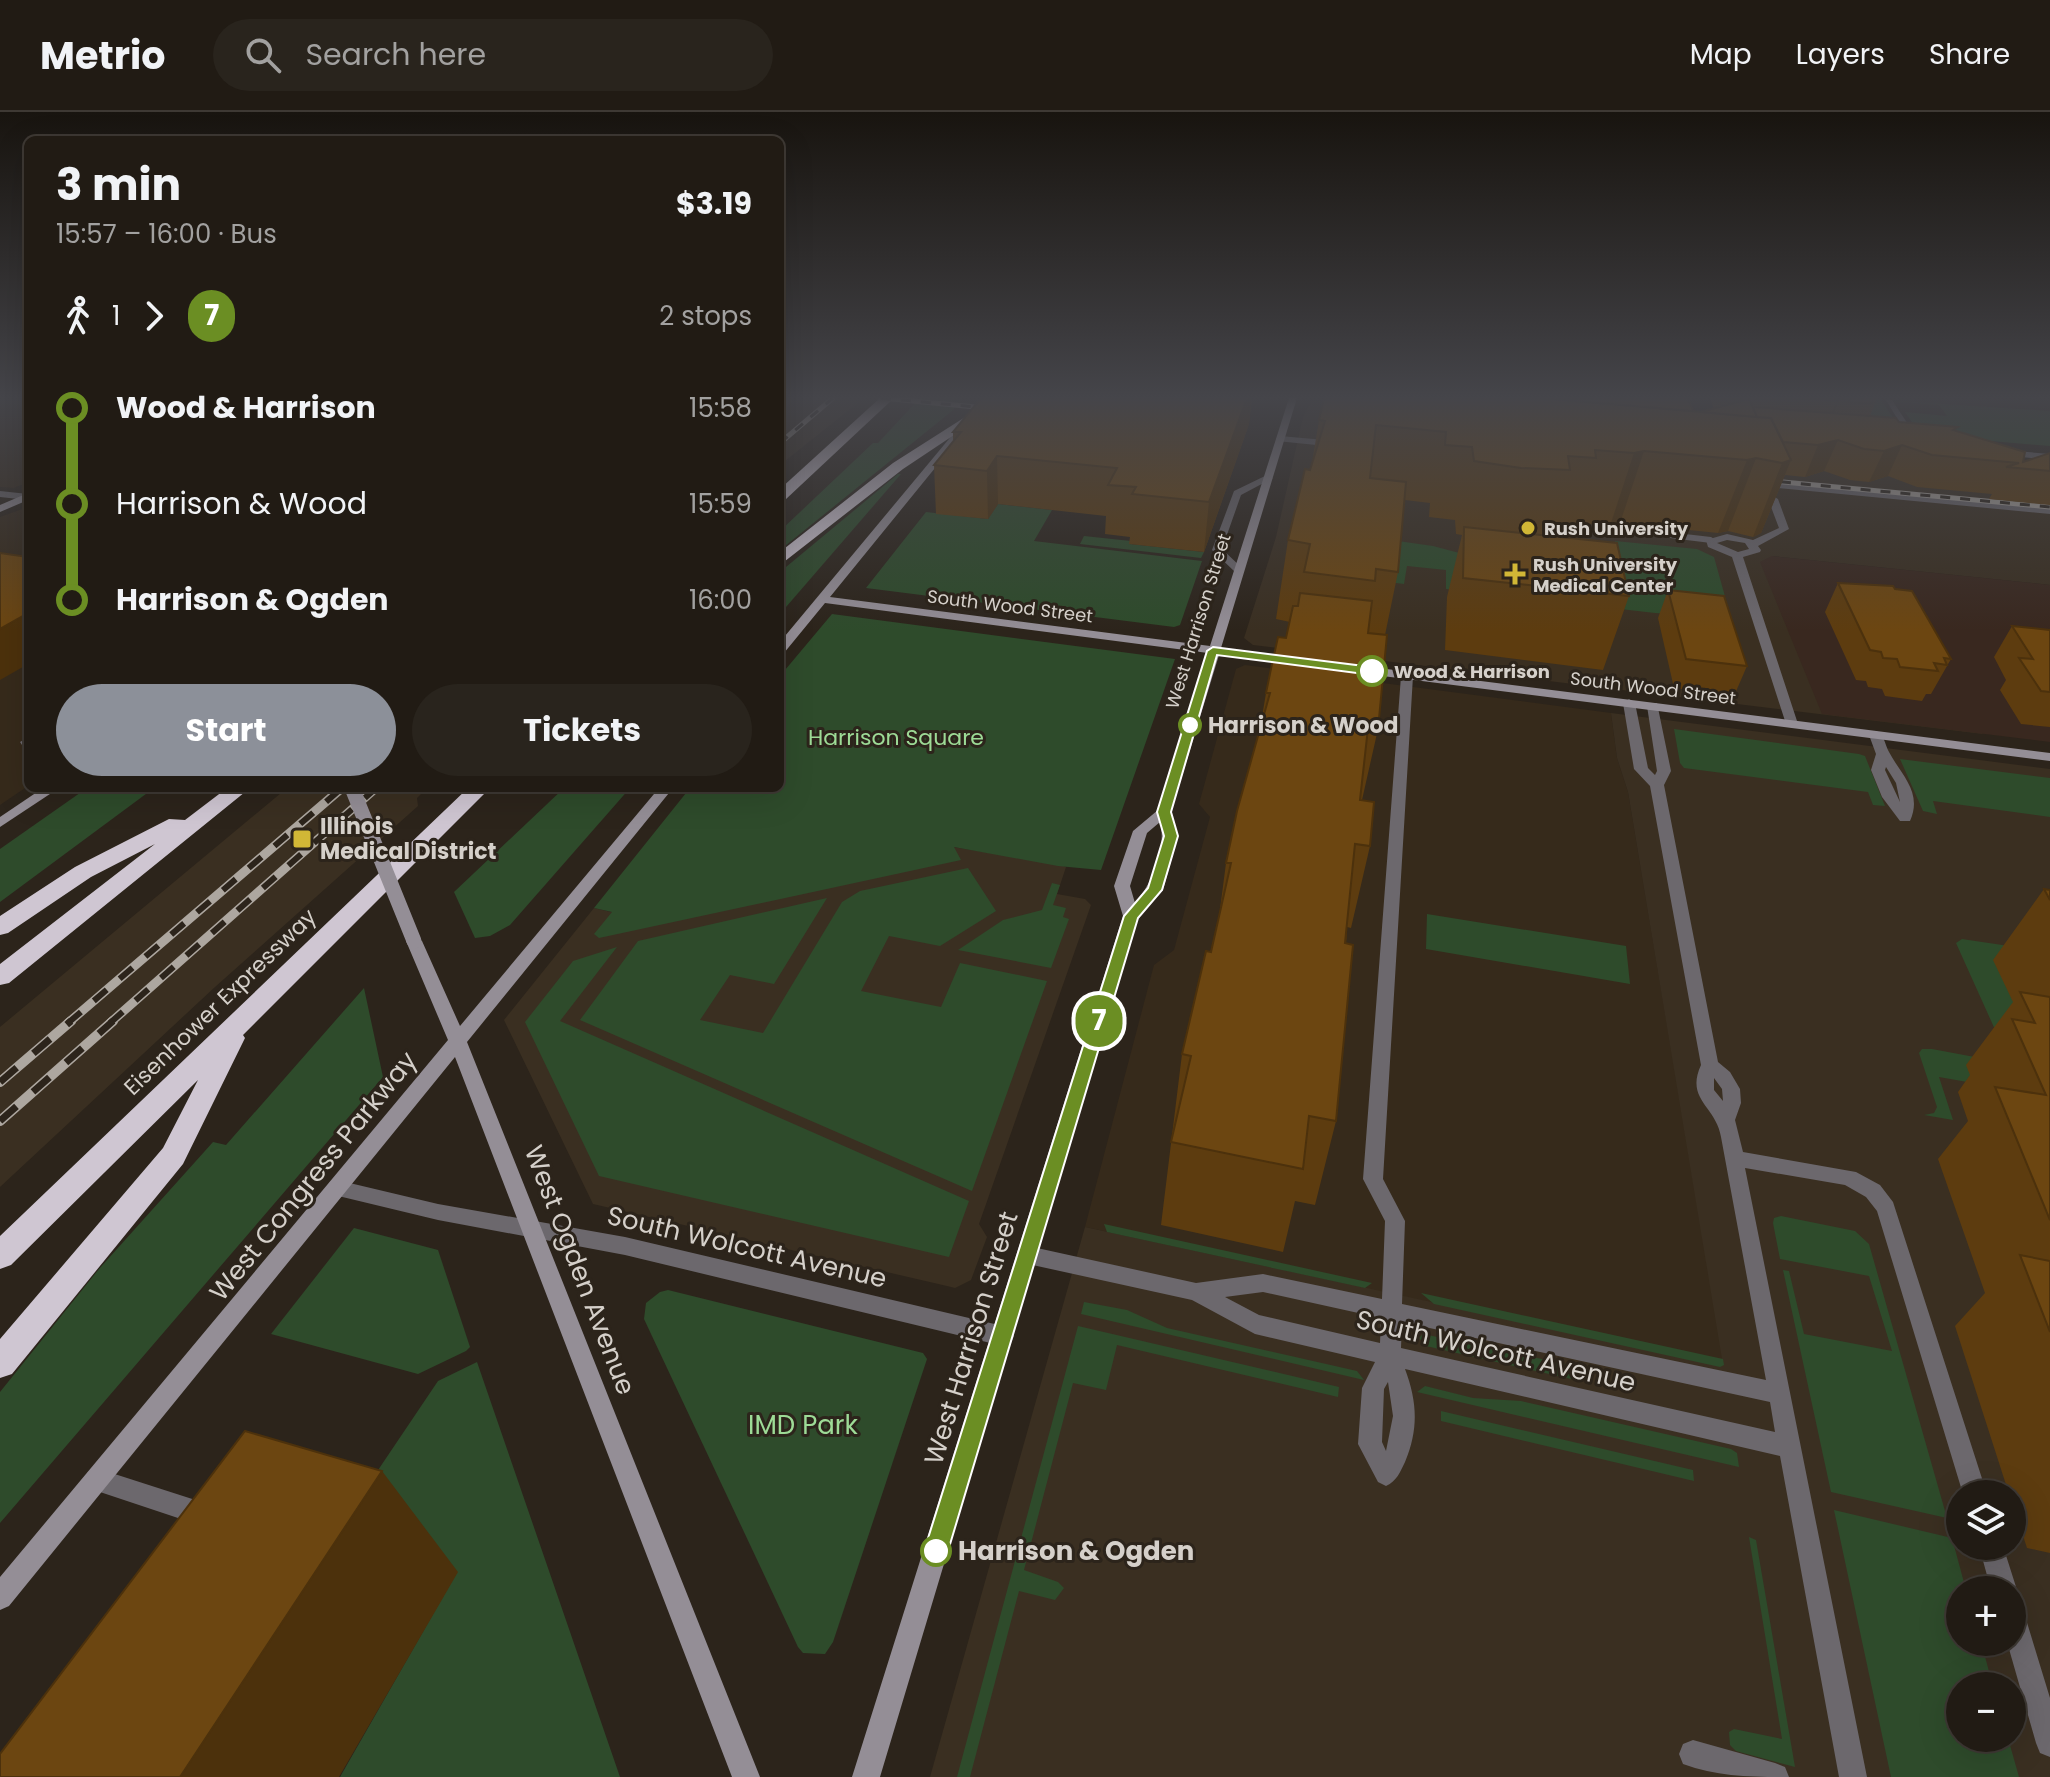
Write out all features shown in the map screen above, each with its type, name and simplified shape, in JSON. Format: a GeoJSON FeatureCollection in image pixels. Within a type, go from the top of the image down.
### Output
{"type":"FeatureCollection","features":[{"type":"Feature","properties":{"kind":"highway"},"geometry":{"type":"LineString","coordinates":[[784,493],[803,476]]}},
{"type":"Feature","properties":{"kind":"highway"},"geometry":{"type":"LineString","coordinates":[[784,557],[885,476]]}},
{"type":"Feature","properties":{"kind":"highway"},"geometry":{"type":"LineString","coordinates":[[0,927],[83,872],[234,792]]}},
{"type":"Feature","properties":{"kind":"highway"},"geometry":{"type":"LineString","coordinates":[[0,977],[234,792]]}},
{"type":"Feature","properties":{"kind":"highway","name":"Eisenhower Expressway"},"geometry":{"type":"LineString","coordinates":[[0,1256],[476,792]]}},
{"type":"Feature","properties":{"kind":"highway"},"geometry":{"type":"LineString","coordinates":[[0,1363],[173,1156],[240,1021]]}},
{"type":"Feature","properties":{"kind":"main road"},"geometry":{"type":"LineString","coordinates":[[784,645],[927,476]]}},
{"type":"Feature","properties":{"kind":"main road","name":"West Harrison Street"},"geometry":{"type":"LineString","coordinates":[[866,1777],[1131,916],[1155,890],[1171,836],[1164,812],[1268,478]]}},
{"type":"Feature","properties":{"kind":"main road"},"geometry":{"type":"LineString","coordinates":[[0,509],[24,498]]}},
{"type":"Feature","properties":{"kind":"main road","name":"South Wood Street"},"geometry":{"type":"LineString","coordinates":[[822,599],[1310,663]]}},
{"type":"Feature","properties":{"kind":"main road","name":"South Wood Street"},"geometry":{"type":"LineString","coordinates":[[1341,667],[2050,757]]}},
{"type":"Feature","properties":{"kind":"main road"},"geometry":{"type":"LineString","coordinates":[[0,823],[46,792]]}},
{"type":"Feature","properties":{"kind":"main road","name":"West Ogden Avenue"},"geometry":{"type":"LineString","coordinates":[[354,792],[533,1229],[746,1777]]}},
{"type":"Feature","properties":{"kind":"main road","name":"West Congress Parkway"},"geometry":{"type":"LineString","coordinates":[[0,1597],[663,792]]}},
{"type":"Feature","properties":{"kind":"main road","name":"West Harrison Street"},"geometry":{"type":"LineString","coordinates":[[1131,916],[1122,886],[1140,831],[1164,812]]}},
{"type":"Feature","properties":{"kind":"street"},"geometry":{"type":"LineString","coordinates":[[1238,569],[1217,550],[1237,493],[1268,478]]}},
{"type":"Feature","properties":{"kind":"street"},"geometry":{"type":"LineString","coordinates":[[1747,482],[2050,511]]}},
{"type":"Feature","properties":{"kind":"street"},"geometry":{"type":"LineString","coordinates":[[0,494],[24,497]]}},
{"type":"Feature","properties":{"kind":"street"},"geometry":{"type":"LineString","coordinates":[[1753,544],[1784,529],[1773,499]]}},
{"type":"Feature","properties":{"kind":"street"},"geometry":{"type":"LineString","coordinates":[[1633,531],[1711,540],[1734,537],[1756,547],[1754,552],[1737,555],[1719,550],[1711,540]]}},
{"type":"Feature","properties":{"kind":"street"},"geometry":{"type":"LineString","coordinates":[[1737,555],[1792,724]]}},
{"type":"Feature","properties":{"kind":"street"},"geometry":{"type":"LineString","coordinates":[[1390,1356],[1395,1221],[1373,1179],[1407,676]]}},
{"type":"Feature","properties":{"kind":"street"},"geometry":{"type":"LineString","coordinates":[[1629,703],[1641,769],[1657,785],[1710,1065],[1704,1077],[1707,1099],[1726,1120],[1853,1777]]}},
{"type":"Feature","properties":{"kind":"street"},"geometry":{"type":"LineString","coordinates":[[1653,706],[1664,771],[1657,785]]}},
{"type":"Feature","properties":{"kind":"street"},"geometry":{"type":"LineString","coordinates":[[1876,735],[1883,754],[1898,774],[1910,800],[1905,818]]}},
{"type":"Feature","properties":{"kind":"street"},"geometry":{"type":"LineString","coordinates":[[1734,1158],[1849,1178],[1873,1191],[1886,1208],[1971,1480]]}},
{"type":"Feature","properties":{"kind":"street","name":"South Wolcott Avenue"},"geometry":{"type":"LineString","coordinates":[[337,1188],[438,1212],[625,1246],[1003,1336]]}},
{"type":"Feature","properties":{"kind":"street","name":"South Wolcott Avenue"},"geometry":{"type":"LineString","coordinates":[[1028,1255],[1196,1292],[1255,1324],[1790,1447]]}},
{"type":"Feature","properties":{"kind":"street","name":"South Wolcott Avenue"},"geometry":{"type":"LineString","coordinates":[[1196,1292],[1263,1283],[1780,1394]]}},
{"type":"Feature","properties":{"kind":"street"},"geometry":{"type":"LineString","coordinates":[[96,1480],[229,1522]]}},
{"type":"Feature","properties":{"kind":"street"},"geometry":{"type":"LineString","coordinates":[[2024,1656],[2050,1743]]}},
{"type":"Feature","properties":{"kind":"street"},"geometry":{"type":"LineString","coordinates":[[1693,1754],[1775,1777]]}},
{"type":"Feature","properties":{"kind":"shaded area"},"geometry":{"type":"Polygon","coordinates":[[[0,476],[24,476],[24,484],[14,488],[0,487],[0,476]]]}},
{"type":"Feature","properties":{"kind":"shaded area","name":"Rush University Medical Center"},"geometry":{"type":"Polygon","coordinates":[[[1290,476],[2050,476],[2050,585],[1772,556],[1983,734],[1253,645],[1244,638],[1276,537],[1290,476]]]}},
{"type":"Feature","properties":{"kind":"shaded area"},"geometry":{"type":"Polygon","coordinates":[[[24,508],[24,789],[0,805],[0,517],[24,508]]]}},
{"type":"Feature","properties":{"kind":"shaded area"},"geometry":{"type":"Polygon","coordinates":[[[1772,556],[2050,585],[2050,742],[1822,714],[1760,562],[1772,556]]]}},
{"type":"Feature","properties":{"kind":"shaded area"},"geometry":{"type":"Polygon","coordinates":[[[1245,665],[1611,713],[1617,758],[1628,792],[1724,1365],[1720,1367],[1085,1227],[1154,965],[1174,950],[1210,817],[1199,804],[1236,669],[1245,665]]]}},
{"type":"Feature","properties":{"kind":"shaded area"},"geometry":{"type":"Polygon","coordinates":[[[1611,713],[2050,769],[2050,1777],[930,1777],[1085,1227],[1723,1365],[1628,792],[1617,758],[1611,713]]]}},
{"type":"Feature","properties":{"kind":"shaded area"},"geometry":{"type":"Polygon","coordinates":[[[282,792],[423,792],[417,798],[418,806],[215,987],[0,1187],[0,1027],[282,792]]]}},
{"type":"Feature","properties":{"kind":"shaded area"},"geometry":{"type":"Polygon","coordinates":[[[947,846],[1059,864],[1066,867],[1057,894],[1085,899],[1091,905],[979,1224],[987,1237],[971,1280],[955,1288],[593,1204],[504,1020],[594,908],[611,912],[947,846]]]}},
{"type":"Feature","properties":{"kind":"green space"},"geometry":{"type":"Polygon","coordinates":[[[838,476],[872,476],[784,547],[784,527],[838,476]]]}},
{"type":"Feature","properties":{"kind":"green space"},"geometry":{"type":"Polygon","coordinates":[[[896,476],[900,476],[784,609],[784,569],[896,476]]]}},
{"type":"Feature","properties":{"kind":"green space"},"geometry":{"type":"Polygon","coordinates":[[[998,504],[1052,510],[1034,541],[1202,561],[1180,625],[1174,627],[866,588],[926,512],[988,519],[998,504]]]}},
{"type":"Feature","properties":{"kind":"green space"},"geometry":{"type":"Polygon","coordinates":[[[1084,536],[1204,552],[1201,558],[1080,544],[1084,536]]]}},
{"type":"Feature","properties":{"kind":"green space"},"geometry":{"type":"Polygon","coordinates":[[[1370,537],[1433,546],[1482,559],[1615,541],[1697,549],[1714,557],[1731,618],[1655,613],[1446,589],[1446,570],[1407,566],[1404,584],[1388,582],[1370,537]]]}},
{"type":"Feature","properties":{"kind":"green space","name":"Harrison Square"},"geometry":{"type":"Polygon","coordinates":[[[832,614],[1175,659],[1101,870],[1058,866],[954,847],[961,860],[599,938],[594,934],[612,912],[594,908],[687,792],[784,792],[784,671],[832,614]]]}},
{"type":"Feature","properties":{"kind":"green space"},"geometry":{"type":"Polygon","coordinates":[[[1674,729],[1865,756],[1885,806],[1873,805],[1868,792],[1684,768],[1680,763],[1674,729]]]}},
{"type":"Feature","properties":{"kind":"green space"},"geometry":{"type":"Polygon","coordinates":[[[1900,759],[2050,778],[2050,817],[1933,801],[1937,814],[1923,811],[1900,759]]]}},
{"type":"Feature","properties":{"kind":"green space"},"geometry":{"type":"Polygon","coordinates":[[[81,792],[149,792],[0,902],[0,849],[81,792]]]}},
{"type":"Feature","properties":{"kind":"green space"},"geometry":{"type":"Polygon","coordinates":[[[560,792],[626,792],[510,925],[490,936],[475,938],[454,892],[560,792]]]}},
{"type":"Feature","properties":{"kind":"green space"},"geometry":{"type":"Polygon","coordinates":[[[968,868],[996,911],[940,946],[889,936],[861,991],[941,1007],[960,963],[1047,981],[972,1191],[580,1020],[638,941],[827,898],[774,984],[730,975],[700,1020],[763,1033],[842,902],[860,891],[968,868]]]}},
{"type":"Feature","properties":{"kind":"green space"},"geometry":{"type":"Polygon","coordinates":[[[1052,883],[1060,885],[1053,905],[1066,908],[1063,917],[1069,919],[1051,968],[958,950],[1003,920],[1042,910],[1052,883]]]}},
{"type":"Feature","properties":{"kind":"green space"},"geometry":{"type":"Polygon","coordinates":[[[1427,914],[1626,946],[1630,984],[1426,949],[1427,914]]]}},
{"type":"Feature","properties":{"kind":"green space"},"geometry":{"type":"Polygon","coordinates":[[[1962,939],[2050,952],[2048,1078],[1973,1083],[1939,1077],[1953,1120],[1924,1115],[1934,1113],[1937,1107],[1919,1053],[1922,1049],[1996,1061],[2006,1054],[1956,943],[1962,939]]]}},
{"type":"Feature","properties":{"kind":"green space"},"geometry":{"type":"Polygon","coordinates":[[[617,947],[560,1021],[969,1201],[949,1257],[599,1176],[525,1022],[573,961],[617,947]]]}},
{"type":"Feature","properties":{"kind":"green space"},"geometry":{"type":"Polygon","coordinates":[[[364,988],[383,1077],[0,1523],[0,1392],[99,1269],[213,1142],[226,1145],[364,988]]]}},
{"type":"Feature","properties":{"kind":"green space"},"geometry":{"type":"Polygon","coordinates":[[[1781,1216],[1855,1231],[1869,1244],[1946,1518],[1831,1492],[1783,1270],[1789,1271],[1804,1334],[1892,1351],[1869,1276],[1780,1259],[1774,1218],[1781,1216]]]}},
{"type":"Feature","properties":{"kind":"green space"},"geometry":{"type":"Polygon","coordinates":[[[1104,1224],[1372,1283],[1365,1288],[1107,1232],[1104,1224]]]}},
{"type":"Feature","properties":{"kind":"green space"},"geometry":{"type":"Polygon","coordinates":[[[354,1228],[438,1250],[470,1347],[466,1351],[418,1374],[271,1334],[354,1228]]]}},
{"type":"Feature","properties":{"kind":"green space","name":"IMD Park"},"geometry":{"type":"Polygon","coordinates":[[[668,1290],[923,1353],[927,1359],[833,1642],[825,1654],[803,1653],[798,1647],[644,1319],[646,1303],[668,1290]]]}},
{"type":"Feature","properties":{"kind":"green space"},"geometry":{"type":"Polygon","coordinates":[[[1421,1293],[1723,1359],[1724,1365],[1720,1367],[1434,1304],[1421,1293]]]}},
{"type":"Feature","properties":{"kind":"green space"},"geometry":{"type":"Polygon","coordinates":[[[1084,1302],[1127,1310],[1167,1328],[1357,1371],[1364,1380],[1081,1314],[1084,1302]]]}},
{"type":"Feature","properties":{"kind":"green space"},"geometry":{"type":"Polygon","coordinates":[[[1078,1326],[1339,1387],[1338,1397],[1117,1345],[1106,1390],[1073,1383],[1024,1570],[1058,1582],[1064,1588],[1055,1600],[1019,1591],[970,1777],[957,1777],[1078,1326]]]}},
{"type":"Feature","properties":{"kind":"green space"},"geometry":{"type":"Polygon","coordinates":[[[1423,1334],[1580,1367],[1580,1381],[1426,1346],[1419,1338],[1423,1334]]]}},
{"type":"Feature","properties":{"kind":"green space"},"geometry":{"type":"Polygon","coordinates":[[[477,1362],[620,1777],[340,1777],[457,1572],[335,1534],[438,1381],[477,1362]]]}},
{"type":"Feature","properties":{"kind":"green space"},"geometry":{"type":"Polygon","coordinates":[[[1425,1386],[1473,1398],[1521,1401],[1731,1449],[1737,1453],[1739,1467],[1417,1392],[1425,1386]]]}},
{"type":"Feature","properties":{"kind":"green space"},"geometry":{"type":"Polygon","coordinates":[[[1441,1411],[1693,1470],[1694,1481],[1441,1421],[1441,1411]]]}},
{"type":"Feature","properties":{"kind":"green space"},"geometry":{"type":"Polygon","coordinates":[[[1834,1510],[1946,1537],[1946,1560],[1958,1560],[1962,1576],[1946,1576],[1946,1656],[1985,1656],[1989,1672],[1946,1672],[1946,1752],[2012,1752],[2019,1777],[1891,1777],[1834,1510]]]}},
{"type":"Feature","properties":{"kind":"green space"},"geometry":{"type":"Polygon","coordinates":[[[1749,1537],[1756,1540],[1795,1767],[1736,1751],[1730,1745],[1729,1732],[1734,1729],[1782,1739],[1749,1537]]]}},
{"type":"Feature","properties":{"kind":"building"},"geometry":{"type":"Polygon","coordinates":[[[1113,476],[1219,476],[1209,502],[1132,494],[1136,487],[1108,485],[1113,476]]]}},
{"type":"Feature","properties":{"kind":"building"},"geometry":{"type":"Polygon","coordinates":[[[1303,476],[1370,476],[1406,482],[1398,572],[1376,569],[1375,581],[1304,572],[1310,544],[1288,540],[1303,476]]]}},
{"type":"Feature","properties":{"kind":"building"},"geometry":{"type":"Polygon","coordinates":[[[1464,527],[1617,543],[1629,596],[1463,578],[1464,527]]]}},
{"type":"Feature","properties":{"kind":"building"},"geometry":{"type":"Polygon","coordinates":[[[0,553],[24,556],[24,615],[0,629],[0,553]]]}},
{"type":"Feature","properties":{"kind":"building"},"geometry":{"type":"Polygon","coordinates":[[[1838,583],[1893,586],[1912,591],[1951,659],[1944,658],[1947,665],[1934,663],[1938,671],[1900,667],[1897,659],[1883,658],[1881,652],[1870,650],[1838,583]]]}},
{"type":"Feature","properties":{"kind":"building"},"geometry":{"type":"Polygon","coordinates":[[[1668,590],[1724,596],[1747,666],[1686,659],[1668,590]]]}},
{"type":"Feature","properties":{"kind":"building"},"geometry":{"type":"Polygon","coordinates":[[[1300,593],[1372,601],[1368,633],[1387,635],[1378,729],[1368,728],[1360,800],[1374,802],[1370,846],[1355,844],[1345,943],[1353,945],[1336,1121],[1309,1116],[1303,1169],[1171,1142],[1191,1056],[1182,1054],[1206,951],[1211,952],[1231,863],[1226,863],[1237,811],[1270,693],[1266,693],[1278,637],[1286,638],[1293,606],[1298,606],[1300,593]]]}},
{"type":"Feature","properties":{"kind":"building"},"geometry":{"type":"Polygon","coordinates":[[[2012,626],[2050,630],[2050,692],[2041,691],[2019,658],[2033,659],[2012,626]]]}},
{"type":"Feature","properties":{"kind":"building"},"geometry":{"type":"Polygon","coordinates":[[[2020,992],[2050,997],[2050,1220],[1995,1087],[2046,1095],[2012,1019],[2035,1023],[2020,992]]]}},
{"type":"Feature","properties":{"kind":"building"},"geometry":{"type":"Polygon","coordinates":[[[2020,1255],[2050,1261],[2050,1332],[2020,1255]]]}},
{"type":"Feature","properties":{"kind":"building"},"geometry":{"type":"Polygon","coordinates":[[[245,1431],[382,1471],[180,1777],[0,1777],[0,1754],[245,1431]]]}},
{"type":"Feature","properties":{"kind":"railway"},"geometry":{"type":"LineString","coordinates":[[1761,480],[2050,507]]}},
{"type":"Feature","properties":{"kind":"railway"},"geometry":{"type":"LineString","coordinates":[[68,1023],[337,792]]}},
{"type":"Feature","properties":{"kind":"railway"},"geometry":{"type":"LineString","coordinates":[[110,1023],[371,792]]}},
{"type":"Feature","properties":{"kind":"railway"},"geometry":{"type":"LineString","coordinates":[[0,1082],[71,1021]]}},
{"type":"Feature","properties":{"kind":"railway"},"geometry":{"type":"LineString","coordinates":[[0,1121],[113,1021]]}},
{"type":"Feature","properties":{"kind":"bus line","name":"7"},"geometry":{"type":"LineString","coordinates":[[936,1551],[1131,916],[1155,890],[1171,836],[1164,812],[1213,651],[1372,671]]}},
{"type":"Feature","properties":{"kind":"place","name":"Rush University"},"geometry":{"type":"Point","coordinates":[1528,528]}},
{"type":"Feature","properties":{"kind":"place","name":"Rush University Medical Center"},"geometry":{"type":"Point","coordinates":[1515,574]}},
{"type":"Feature","properties":{"kind":"place","name":"Wood & Harrison"},"geometry":{"type":"Point","coordinates":[1372,671]}},
{"type":"Feature","properties":{"kind":"place","name":"Harrison & Wood"},"geometry":{"type":"Point","coordinates":[1190,725]}},
{"type":"Feature","properties":{"kind":"place","name":"Illinois Medical District"},"geometry":{"type":"Point","coordinates":[302,839]}},
{"type":"Feature","properties":{"kind":"place","name":"Harrison & Ogden"},"geometry":{"type":"Point","coordinates":[936,1551]}}]}
